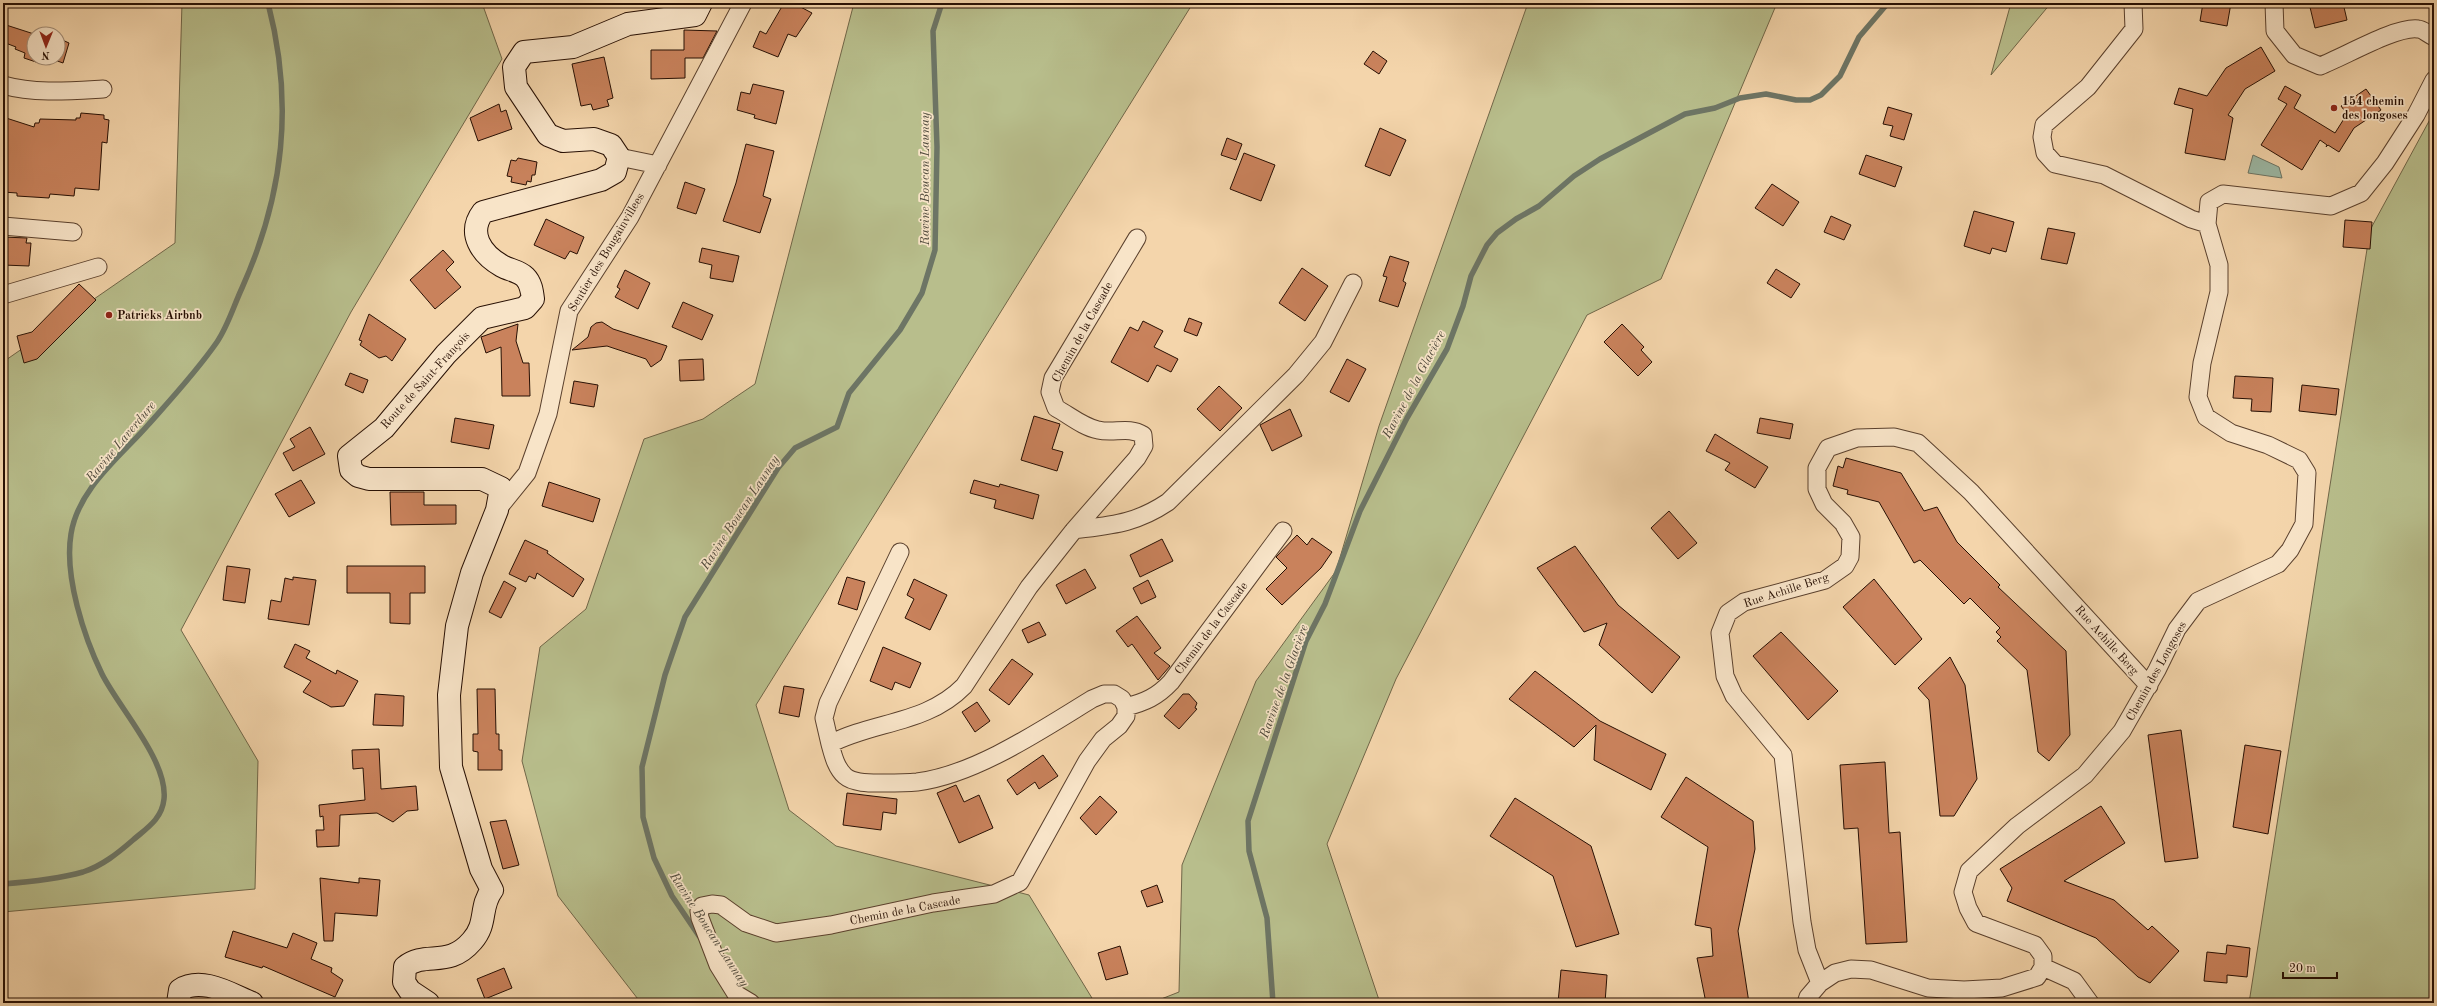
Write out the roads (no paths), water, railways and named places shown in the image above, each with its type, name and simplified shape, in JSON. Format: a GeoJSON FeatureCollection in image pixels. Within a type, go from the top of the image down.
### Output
{"type":"FeatureCollection","features":[{"type":"Feature","properties":{"kind":"main road"},"geometry":{"type":"LineString","coordinates":[[619,157],[611,145],[594,139],[563,141],[548,135],[516,87],[514,67],[517,59],[524,52],[573,47],[628,24],[695,15],[701,3]]}},
{"type":"Feature","properties":{"kind":"main road","name":"Route de Saint-François"},"geometry":{"type":"LineString","coordinates":[[428,1003],[410,991],[404,982],[406,966],[414,960],[444,959],[462,951],[481,931],[486,898],[492,890],[481,870],[451,767],[449,695],[457,626],[472,573],[497,510],[501,488],[482,479],[369,479],[358,476],[351,470],[349,456],[384,428],[446,354],[482,318],[525,308],[533,299],[532,287],[524,276],[502,266],[486,254],[479,245],[475,236],[477,220],[483,212],[601,180],[615,172],[619,157]]}},
{"type":"Feature","properties":{"kind":"main road"},"geometry":{"type":"LineString","coordinates":[[178,1003],[180,990],[190,984],[207,985],[252,1003]]}},
{"type":"Feature","properties":{"kind":"street","name":"Sentier des Bougainvillees"},"geometry":{"type":"LineString","coordinates":[[497,510],[527,473],[548,414],[568,310],[630,216],[743,3]]}},
{"type":"Feature","properties":{"kind":"street"},"geometry":{"type":"LineString","coordinates":[[2133,3],[2134,29],[2088,87],[2044,126],[2042,137],[2045,153],[2055,164],[2104,175],[2191,219],[2207,224]]}},
{"type":"Feature","properties":{"kind":"street"},"geometry":{"type":"LineString","coordinates":[[2274,3],[2275,31],[2294,56],[2320,66],[2345,56],[2391,33],[2418,29],[2434,37]]}},
{"type":"Feature","properties":{"kind":"street","name":"Chemin des Longoses"},"geometry":{"type":"LineString","coordinates":[[2043,967],[2043,956],[2035,946],[1976,923],[1968,908],[1963,892],[1969,872],[2018,826],[2085,775],[2122,731],[2149,686],[2177,629],[2198,601],[2278,564],[2290,550],[2304,524],[2307,473],[2299,460],[2268,446],[2231,433],[2206,417],[2198,397],[2202,363],[2219,292],[2219,265],[2207,224],[2209,202],[2224,194],[2332,206],[2361,193],[2386,163],[2416,116],[2434,80]]}},
{"type":"Feature","properties":{"kind":"street"},"geometry":{"type":"LineString","coordinates":[[3,85],[20,90],[42,91],[103,89]]}},
{"type":"Feature","properties":{"kind":"street"},"geometry":{"type":"LineString","coordinates":[[619,157],[658,165]]}},
{"type":"Feature","properties":{"kind":"street"},"geometry":{"type":"LineString","coordinates":[[3,226],[73,232]]}},
{"type":"Feature","properties":{"kind":"street","name":"Chemin de la Cascade"},"geometry":{"type":"LineString","coordinates":[[830,744],[858,731],[914,717],[938,707],[953,697],[964,686],[1030,587],[1074,530],[1137,458],[1144,446],[1143,434],[1134,430],[1111,432],[1096,430],[1056,408],[1050,392],[1053,378],[1137,238]]}},
{"type":"Feature","properties":{"kind":"street"},"geometry":{"type":"LineString","coordinates":[[3,295],[98,267]]}},
{"type":"Feature","properties":{"kind":"street"},"geometry":{"type":"LineString","coordinates":[[1074,530],[1128,523],[1150,514],[1168,502],[1296,374],[1323,342],[1353,283]]}},
{"type":"Feature","properties":{"kind":"street","name":"Rue Achille Berg"},"geometry":{"type":"LineString","coordinates":[[1820,982],[1807,950],[1802,922],[1783,755],[1734,696],[1725,676],[1720,633],[1728,613],[1744,602],[1824,580],[1845,566],[1850,557],[1851,537],[1843,523],[1824,504],[1817,489],[1817,468],[1828,448],[1857,438],[1894,436],[1912,441],[1923,447],[1971,492],[2149,686]]}},
{"type":"Feature","properties":{"kind":"street","name":"Chemin de la Cascade"},"geometry":{"type":"LineString","coordinates":[[751,1003],[736,994],[718,965],[700,918],[699,911],[702,906],[712,904],[721,906],[746,923],[776,933],[831,925],[933,903],[994,894],[1020,882],[1087,761],[1104,739],[1120,726],[1126,716],[1126,707],[1147,701],[1160,694],[1171,682],[1284,531]]}},
{"type":"Feature","properties":{"kind":"street"},"geometry":{"type":"LineString","coordinates":[[900,552],[828,703],[824,718],[836,764],[846,777],[868,783],[918,782],[950,774],[994,756],[1022,742],[1092,699],[1104,694],[1114,694],[1122,699],[1126,707]]}},
{"type":"Feature","properties":{"kind":"street"},"geometry":{"type":"LineString","coordinates":[[1806,1003],[1808,997],[1820,982],[1835,974],[1851,969],[1871,970],[1928,988],[1964,990],[2002,988],[2036,977],[2043,967],[2074,981],[2090,1003]]}},
{"type":"Feature","properties":{"kind":"waterway","name":"Ravine Laverdure"},"geometry":{"type":"LineString","coordinates":[[3,884],[64,877],[83,872],[97,866],[116,854],[148,827],[157,818],[163,806],[163,784],[151,752],[102,674],[82,625],[70,568],[71,534],[75,518],[82,502],[91,488],[184,384],[221,336],[256,253],[276,183],[282,112],[281,76],[276,40],[268,3]]}},
{"type":"Feature","properties":{"kind":"waterway","name":"Ravine Boucan Launay"},"geometry":{"type":"LineString","coordinates":[[699,936],[672,896],[654,858],[643,817],[642,767],[665,675],[685,617],[778,468],[795,448],[837,427],[849,393],[900,330],[922,293],[935,250],[937,147],[933,31],[942,3]]}},
{"type":"Feature","properties":{"kind":"waterway","name":"Ravine de la Glacière"},"geometry":{"type":"LineString","coordinates":[[1273,1003],[1267,918],[1249,851],[1248,821],[1306,641],[1325,604],[1360,511],[1407,418],[1447,349],[1463,306],[1471,276],[1487,245],[1497,233],[1516,219],[1539,206],[1574,176],[1600,159],[1685,114],[1715,108],[1740,98],[1766,94],[1796,100],[1810,100],[1821,95],[1840,76],[1859,37],[1888,3]]}},
{"type":"Feature","properties":{"kind":"place","name":"154 chemin des longoses"},"geometry":{"type":"Point","coordinates":[2334,108]}},
{"type":"Feature","properties":{"kind":"place","name":"Patricks Airbnb"},"geometry":{"type":"Point","coordinates":[109,315]}}]}
